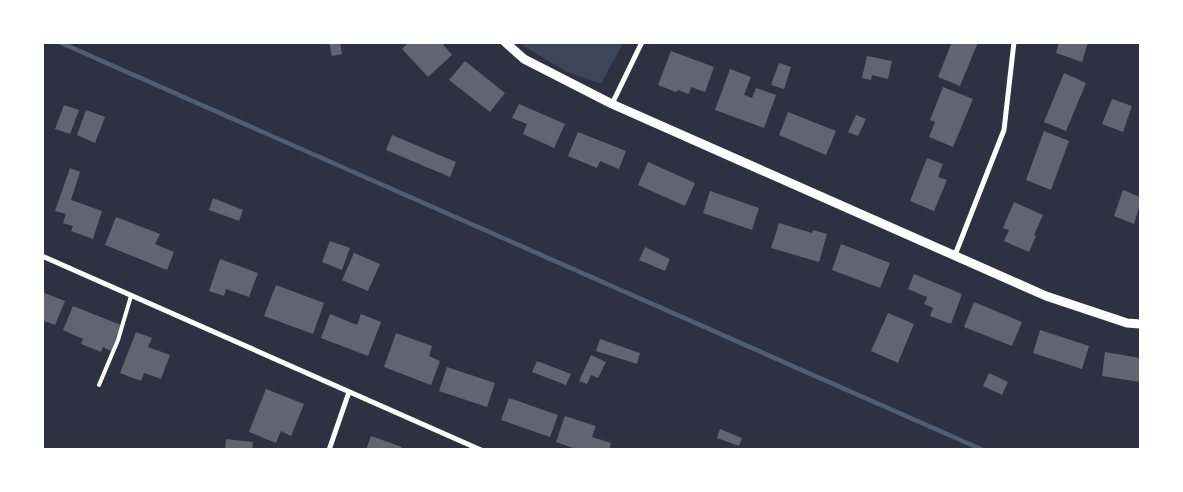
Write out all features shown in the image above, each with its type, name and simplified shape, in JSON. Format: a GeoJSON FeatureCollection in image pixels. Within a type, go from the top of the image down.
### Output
{"type":"FeatureCollection","features":[{"type":"Feature","properties":{"kind":"street"},"geometry":{"type":"LineString","coordinates":[[505,42],[524,59],[612,104],[1046,296],[1127,322],[1140,324]]}},
{"type":"Feature","properties":{"kind":"street"},"geometry":{"type":"LineString","coordinates":[[612,104],[642,42]]}},
{"type":"Feature","properties":{"kind":"street"},"geometry":{"type":"LineString","coordinates":[[955,255],[1004,130],[1014,42]]}},
{"type":"Feature","properties":{"kind":"street"},"geometry":{"type":"LineString","coordinates":[[42,256],[481,450]]}},
{"type":"Feature","properties":{"kind":"street"},"geometry":{"type":"LineString","coordinates":[[329,450],[349,392]]}},
{"type":"Feature","properties":{"kind":"lane"},"geometry":{"type":"LineString","coordinates":[[98,385],[118,340],[132,296]]}},
{"type":"Feature","properties":{"kind":"shaded area"},"geometry":{"type":"Polygon","coordinates":[[[519,43],[623,43],[601,84],[565,71],[519,43]]]}},
{"type":"Feature","properties":{"kind":"building"},"geometry":{"type":"Polygon","coordinates":[[[329,42],[340,42],[342,54],[332,56],[329,42]]]}},
{"type":"Feature","properties":{"kind":"building"},"geometry":{"type":"Polygon","coordinates":[[[409,42],[441,42],[452,55],[428,77],[402,49],[409,42]]]}},
{"type":"Feature","properties":{"kind":"building"},"geometry":{"type":"Polygon","coordinates":[[[952,42],[978,42],[960,86],[938,77],[952,42]]]}},
{"type":"Feature","properties":{"kind":"building"},"geometry":{"type":"Polygon","coordinates":[[[1059,42],[1088,42],[1082,62],[1056,53],[1059,42]]]}},
{"type":"Feature","properties":{"kind":"building"},"geometry":{"type":"Polygon","coordinates":[[[671,51],[714,67],[705,92],[691,87],[689,94],[678,90],[676,92],[658,85],[671,51]]]}},
{"type":"Feature","properties":{"kind":"building"},"geometry":{"type":"Polygon","coordinates":[[[867,56],[892,61],[888,79],[872,75],[871,80],[862,78],[867,56]]]}},
{"type":"Feature","properties":{"kind":"building"},"geometry":{"type":"Polygon","coordinates":[[[465,61],[505,93],[490,112],[449,80],[465,61]]]}},
{"type":"Feature","properties":{"kind":"building"},"geometry":{"type":"Polygon","coordinates":[[[779,63],[791,67],[784,89],[771,85],[779,63]]]}},
{"type":"Feature","properties":{"kind":"building"},"geometry":{"type":"Polygon","coordinates":[[[730,69],[751,77],[744,95],[752,98],[756,88],[776,95],[764,128],[715,110],[730,69]]]}},
{"type":"Feature","properties":{"kind":"building"},"geometry":{"type":"Polygon","coordinates":[[[1064,73],[1086,83],[1066,131],[1044,122],[1064,73]]]}},
{"type":"Feature","properties":{"kind":"building"},"geometry":{"type":"Polygon","coordinates":[[[943,87],[973,99],[953,147],[929,137],[935,122],[930,120],[943,87]]]}},
{"type":"Feature","properties":{"kind":"building"},"geometry":{"type":"Polygon","coordinates":[[[1112,99],[1132,106],[1123,132],[1102,124],[1112,99]]]}},
{"type":"Feature","properties":{"kind":"building"},"geometry":{"type":"Polygon","coordinates":[[[519,104],[565,124],[554,148],[523,134],[527,124],[512,118],[519,104]]]}},
{"type":"Feature","properties":{"kind":"building"},"geometry":{"type":"Polygon","coordinates":[[[64,105],[79,110],[70,134],[55,129],[64,105]]]}},
{"type":"Feature","properties":{"kind":"building"},"geometry":{"type":"Polygon","coordinates":[[[86,110],[105,117],[95,143],[77,135],[86,110]]]}},
{"type":"Feature","properties":{"kind":"building"},"geometry":{"type":"Polygon","coordinates":[[[788,112],[836,131],[826,155],[779,135],[788,112]]]}},
{"type":"Feature","properties":{"kind":"building"},"geometry":{"type":"Polygon","coordinates":[[[856,115],[866,119],[858,136],[848,132],[856,115]]]}},
{"type":"Feature","properties":{"kind":"building"},"geometry":{"type":"Polygon","coordinates":[[[1044,131],[1069,141],[1051,190],[1026,180],[1044,131]]]}},
{"type":"Feature","properties":{"kind":"building"},"geometry":{"type":"Polygon","coordinates":[[[578,132],[626,151],[619,169],[600,161],[597,168],[568,156],[578,132]]]}},
{"type":"Feature","properties":{"kind":"building"},"geometry":{"type":"Polygon","coordinates":[[[392,135],[456,162],[450,177],[386,150],[392,135]]]}},
{"type":"Feature","properties":{"kind":"building"},"geometry":{"type":"Polygon","coordinates":[[[927,158],[943,164],[938,177],[947,180],[934,211],[910,201],[927,158]]]}},
{"type":"Feature","properties":{"kind":"building"},"geometry":{"type":"Polygon","coordinates":[[[648,162],[695,183],[685,206],[638,185],[648,162]]]}},
{"type":"Feature","properties":{"kind":"building"},"geometry":{"type":"Polygon","coordinates":[[[70,168],[80,172],[71,200],[102,211],[93,239],[71,231],[73,226],[63,223],[66,214],[55,211],[70,168]]]}},
{"type":"Feature","properties":{"kind":"building"},"geometry":{"type":"Polygon","coordinates":[[[1123,190],[1140,197],[1140,204],[1134,224],[1114,216],[1123,190]]]}},
{"type":"Feature","properties":{"kind":"building"},"geometry":{"type":"Polygon","coordinates":[[[710,191],[759,208],[752,230],[703,213],[710,191]]]}},
{"type":"Feature","properties":{"kind":"building"},"geometry":{"type":"Polygon","coordinates":[[[213,198],[243,210],[239,221],[209,210],[213,198]]]}},
{"type":"Feature","properties":{"kind":"building"},"geometry":{"type":"Polygon","coordinates":[[[1014,202],[1043,215],[1029,252],[1004,241],[1009,230],[1003,228],[1014,202]]]}},
{"type":"Feature","properties":{"kind":"building"},"geometry":{"type":"Polygon","coordinates":[[[116,217],[160,234],[155,244],[174,252],[167,270],[105,245],[116,217]]]}},
{"type":"Feature","properties":{"kind":"building"},"geometry":{"type":"Polygon","coordinates":[[[779,223],[812,233],[813,230],[827,234],[819,262],[771,248],[779,223]]]}},
{"type":"Feature","properties":{"kind":"building"},"geometry":{"type":"Polygon","coordinates":[[[330,241],[350,248],[342,270],[322,262],[330,241]]]}},
{"type":"Feature","properties":{"kind":"building"},"geometry":{"type":"Polygon","coordinates":[[[841,244],[890,263],[880,288],[832,270],[841,244]]]}},
{"type":"Feature","properties":{"kind":"building"},"geometry":{"type":"Polygon","coordinates":[[[645,247],[670,259],[665,271],[639,260],[645,247]]]}},
{"type":"Feature","properties":{"kind":"building"},"geometry":{"type":"Polygon","coordinates":[[[354,253],[380,264],[368,291],[342,280],[354,253]]]}},
{"type":"Feature","properties":{"kind":"building"},"geometry":{"type":"Polygon","coordinates":[[[220,259],[258,273],[249,297],[226,289],[224,296],[209,291],[220,259]]]}},
{"type":"Feature","properties":{"kind":"building"},"geometry":{"type":"Polygon","coordinates":[[[914,274],[962,294],[951,324],[930,316],[933,308],[924,304],[927,297],[908,289],[914,274]]]}},
{"type":"Feature","properties":{"kind":"building"},"geometry":{"type":"Polygon","coordinates":[[[276,285],[324,303],[313,334],[264,316],[276,285]]]}},
{"type":"Feature","properties":{"kind":"building"},"geometry":{"type":"Polygon","coordinates":[[[42,292],[65,301],[55,325],[42,320],[42,292]]]}},
{"type":"Feature","properties":{"kind":"building"},"geometry":{"type":"Polygon","coordinates":[[[974,302],[1022,322],[1012,346],[964,327],[974,302]]]}},
{"type":"Feature","properties":{"kind":"building"},"geometry":{"type":"Polygon","coordinates":[[[73,306],[121,325],[111,351],[103,347],[101,352],[81,344],[83,339],[63,330],[73,306]]]}},
{"type":"Feature","properties":{"kind":"building"},"geometry":{"type":"Polygon","coordinates":[[[888,313],[914,324],[898,363],[871,351],[888,313]]]}},
{"type":"Feature","properties":{"kind":"building"},"geometry":{"type":"Polygon","coordinates":[[[330,314],[357,325],[361,314],[381,322],[368,356],[321,338],[330,314]]]}},
{"type":"Feature","properties":{"kind":"building"},"geometry":{"type":"Polygon","coordinates":[[[1040,330],[1089,346],[1082,369],[1033,353],[1040,330]]]}},
{"type":"Feature","properties":{"kind":"building"},"geometry":{"type":"Polygon","coordinates":[[[136,332],[152,338],[148,347],[170,355],[161,379],[144,373],[141,381],[120,373],[136,332]]]}},
{"type":"Feature","properties":{"kind":"building"},"geometry":{"type":"Polygon","coordinates":[[[396,333],[432,346],[429,356],[440,361],[431,385],[384,367],[396,333]]]}},
{"type":"Feature","properties":{"kind":"building"},"geometry":{"type":"Polygon","coordinates":[[[600,339],[640,353],[637,364],[596,351],[600,339]]]}},
{"type":"Feature","properties":{"kind":"building"},"geometry":{"type":"Polygon","coordinates":[[[1105,352],[1140,358],[1140,382],[1102,376],[1105,352]]]}},
{"type":"Feature","properties":{"kind":"building"},"geometry":{"type":"Polygon","coordinates":[[[591,355],[606,362],[598,378],[591,375],[587,384],[579,381],[591,355]]]}},
{"type":"Feature","properties":{"kind":"building"},"geometry":{"type":"Polygon","coordinates":[[[537,361],[571,374],[566,385],[532,372],[537,361]]]}},
{"type":"Feature","properties":{"kind":"building"},"geometry":{"type":"Polygon","coordinates":[[[447,367],[495,383],[487,407],[439,391],[447,367]]]}},
{"type":"Feature","properties":{"kind":"building"},"geometry":{"type":"Polygon","coordinates":[[[989,373],[1008,382],[1002,395],[983,386],[989,373]]]}},
{"type":"Feature","properties":{"kind":"building"},"geometry":{"type":"Polygon","coordinates":[[[266,389],[304,404],[291,436],[281,431],[276,443],[249,432],[266,389]]]}},
{"type":"Feature","properties":{"kind":"building"},"geometry":{"type":"Polygon","coordinates":[[[509,398],[558,415],[550,437],[501,420],[509,398]]]}},
{"type":"Feature","properties":{"kind":"building"},"geometry":{"type":"Polygon","coordinates":[[[565,416],[596,426],[592,437],[611,443],[609,450],[579,450],[556,442],[565,416]]]}},
{"type":"Feature","properties":{"kind":"building"},"geometry":{"type":"Polygon","coordinates":[[[720,429],[742,438],[739,446],[717,438],[720,429]]]}},
{"type":"Feature","properties":{"kind":"building"},"geometry":{"type":"Polygon","coordinates":[[[371,436],[402,447],[401,450],[366,450],[371,436]]]}},
{"type":"Feature","properties":{"kind":"building"},"geometry":{"type":"Polygon","coordinates":[[[226,439],[253,442],[252,450],[225,450],[226,439]]]}},
{"type":"Feature","properties":{"kind":"waterway"},"geometry":{"type":"LineString","coordinates":[[59,42],[983,450]]}}]}
